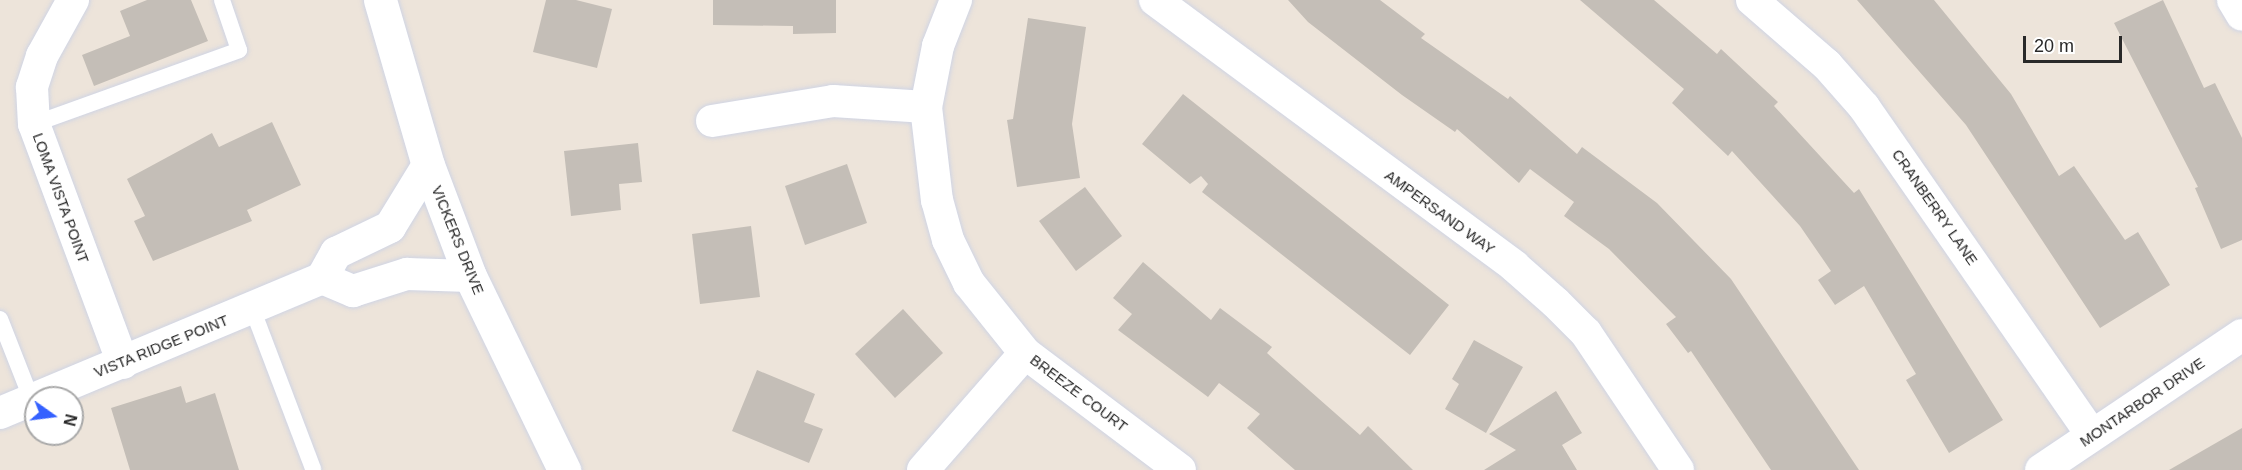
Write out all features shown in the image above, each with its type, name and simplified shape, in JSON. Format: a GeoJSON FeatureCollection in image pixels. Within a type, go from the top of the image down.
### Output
{"type":"FeatureCollection","features":[{"type":"Feature","properties":{"kind":"main road","name":"VICKERS DRIVE"},"geometry":{"type":"LineString","coordinates":[[380,0],[428,165],[470,276],[564,470]]}},
{"type":"Feature","properties":{"kind":"street","name":"LOMA VISTA POINT"},"geometry":{"type":"LineString","coordinates":[[73,0],[42,56],[32,87],[34,124],[123,363]]}},
{"type":"Feature","properties":{"kind":"street","name":"BREEZE COURT"},"geometry":{"type":"LineString","coordinates":[[956,0],[938,46],[926,107],[935,191],[948,240],[969,283],[1025,353],[1180,470]]}},
{"type":"Feature","properties":{"kind":"street","name":"AMPERSAND WAY"},"geometry":{"type":"LineString","coordinates":[[1155,0],[1514,266],[1556,303],[1610,367],[1678,470]]}},
{"type":"Feature","properties":{"kind":"street","name":"CRANBERRY LANE"},"geometry":{"type":"LineString","coordinates":[[1752,0],[1820,58],[1864,107],[2092,435]]}},
{"type":"Feature","properties":{"kind":"street"},"geometry":{"type":"LineString","coordinates":[[2233,0],[2242,15]]}},
{"type":"Feature","properties":{"kind":"street"},"geometry":{"type":"LineString","coordinates":[[712,121],[833,101],[926,107]]}},
{"type":"Feature","properties":{"kind":"street"},"geometry":{"type":"LineString","coordinates":[[428,165],[390,227],[336,253],[322,278],[353,291],[407,274],[470,276]]}},
{"type":"Feature","properties":{"kind":"street","name":"VISTA RIDGE POINT"},"geometry":{"type":"LineString","coordinates":[[63,386],[123,363],[322,278]]}},
{"type":"Feature","properties":{"kind":"street","name":"MONTARBOR DRIVE"},"geometry":{"type":"LineString","coordinates":[[2041,470],[2242,335]]}},
{"type":"Feature","properties":{"kind":"street"},"geometry":{"type":"LineString","coordinates":[[923,470],[1025,353]]}},
{"type":"Feature","properties":{"kind":"street","name":"VISTA RIDGE POINT"},"geometry":{"type":"LineString","coordinates":[[0,412],[24,401]]}},
{"type":"Feature","properties":{"kind":"lane"},"geometry":{"type":"LineString","coordinates":[[34,124],[239,50],[222,0]]}},
{"type":"Feature","properties":{"kind":"lane"},"geometry":{"type":"LineString","coordinates":[[252,308],[313,469]]}},
{"type":"Feature","properties":{"kind":"lane"},"geometry":{"type":"LineString","coordinates":[[0,319],[26,386]]}},
{"type":"Feature","properties":{"kind":"building"},"geometry":{"type":"Polygon","coordinates":[[[147,0],[191,0],[208,41],[94,86],[82,55],[130,36],[120,11],[147,0]]]}},
{"type":"Feature","properties":{"kind":"building"},"geometry":{"type":"Polygon","coordinates":[[[546,0],[576,0],[612,9],[597,68],[533,52],[546,0]]]}},
{"type":"Feature","properties":{"kind":"building"},"geometry":{"type":"Polygon","coordinates":[[[713,0],[836,0],[836,33],[793,34],[793,26],[713,25],[713,0]]]}},
{"type":"Feature","properties":{"kind":"building"},"geometry":{"type":"Polygon","coordinates":[[[1288,0],[1380,0],[1425,34],[1421,38],[1508,99],[1510,96],[1577,154],[1582,147],[1657,203],[1731,279],[1859,470],[1771,470],[1691,351],[1688,353],[1666,324],[1676,317],[1609,249],[1564,216],[1574,202],[1530,169],[1519,183],[1457,129],[1455,132],[1402,95],[1308,22],[1288,0]]]}},
{"type":"Feature","properties":{"kind":"building"},"geometry":{"type":"Polygon","coordinates":[[[1580,0],[1654,0],[1717,54],[1721,49],[1778,102],[1774,106],[1854,193],[1859,189],[2003,420],[1949,453],[1906,380],[1916,374],[1864,286],[1835,305],[1818,280],[1831,271],[1800,226],[1732,151],[1728,156],[1672,103],[1684,89],[1580,0]]]}},
{"type":"Feature","properties":{"kind":"building"},"geometry":{"type":"Polygon","coordinates":[[[1857,0],[1934,0],[2011,94],[2059,176],[2074,166],[2125,240],[2138,232],[2170,285],[2100,328],[1966,125],[1857,0]]]}},
{"type":"Feature","properties":{"kind":"building"},"geometry":{"type":"Polygon","coordinates":[[[2163,0],[2204,88],[2215,83],[2242,138],[2242,240],[2221,249],[2195,188],[2198,187],[2114,23],[2163,0]]]}},
{"type":"Feature","properties":{"kind":"building"},"geometry":{"type":"Polygon","coordinates":[[[1028,18],[1086,27],[1072,124],[1080,178],[1017,187],[1007,120],[1013,119],[1028,18]]]}},
{"type":"Feature","properties":{"kind":"building"},"geometry":{"type":"Polygon","coordinates":[[[1183,94],[1449,305],[1410,355],[1202,192],[1208,184],[1201,176],[1190,184],[1142,144],[1183,94]]]}},
{"type":"Feature","properties":{"kind":"building"},"geometry":{"type":"Polygon","coordinates":[[[272,122],[301,185],[247,210],[252,221],[153,261],[134,221],[145,216],[127,179],[212,133],[219,147],[272,122]]]}},
{"type":"Feature","properties":{"kind":"building"},"geometry":{"type":"Polygon","coordinates":[[[638,143],[642,182],[619,184],[621,210],[571,216],[564,151],[638,143]]]}},
{"type":"Feature","properties":{"kind":"building"},"geometry":{"type":"Polygon","coordinates":[[[847,164],[867,223],[805,245],[785,186],[847,164]]]}},
{"type":"Feature","properties":{"kind":"building"},"geometry":{"type":"Polygon","coordinates":[[[1085,187],[1122,236],[1076,271],[1039,221],[1085,187]]]}},
{"type":"Feature","properties":{"kind":"building"},"geometry":{"type":"Polygon","coordinates":[[[751,226],[760,297],[700,304],[692,234],[751,226]]]}},
{"type":"Feature","properties":{"kind":"building"},"geometry":{"type":"Polygon","coordinates":[[[1143,262],[1211,320],[1220,308],[1272,347],[1267,353],[1360,435],[1368,426],[1413,470],[1295,470],[1247,428],[1260,414],[1219,383],[1208,397],[1118,330],[1132,314],[1113,298],[1143,262]]]}},
{"type":"Feature","properties":{"kind":"building"},"geometry":{"type":"Polygon","coordinates":[[[903,309],[943,353],[895,398],[855,354],[903,309]]]}},
{"type":"Feature","properties":{"kind":"building"},"geometry":{"type":"Polygon","coordinates":[[[1474,340],[1523,367],[1486,433],[1445,409],[1459,384],[1452,379],[1474,340]]]}},
{"type":"Feature","properties":{"kind":"building"},"geometry":{"type":"Polygon","coordinates":[[[757,370],[815,394],[804,422],[823,429],[809,463],[732,431],[757,370]]]}},
{"type":"Feature","properties":{"kind":"building"},"geometry":{"type":"Polygon","coordinates":[[[181,386],[186,403],[215,393],[239,470],[130,470],[111,408],[181,386]]]}},
{"type":"Feature","properties":{"kind":"building"},"geometry":{"type":"Polygon","coordinates":[[[1556,391],[1582,433],[1562,445],[1577,470],[1484,470],[1516,450],[1489,434],[1556,391]]]}},
{"type":"Feature","properties":{"kind":"building"},"geometry":{"type":"Polygon","coordinates":[[[2242,428],[2242,470],[2169,470],[2242,428]]]}}]}
